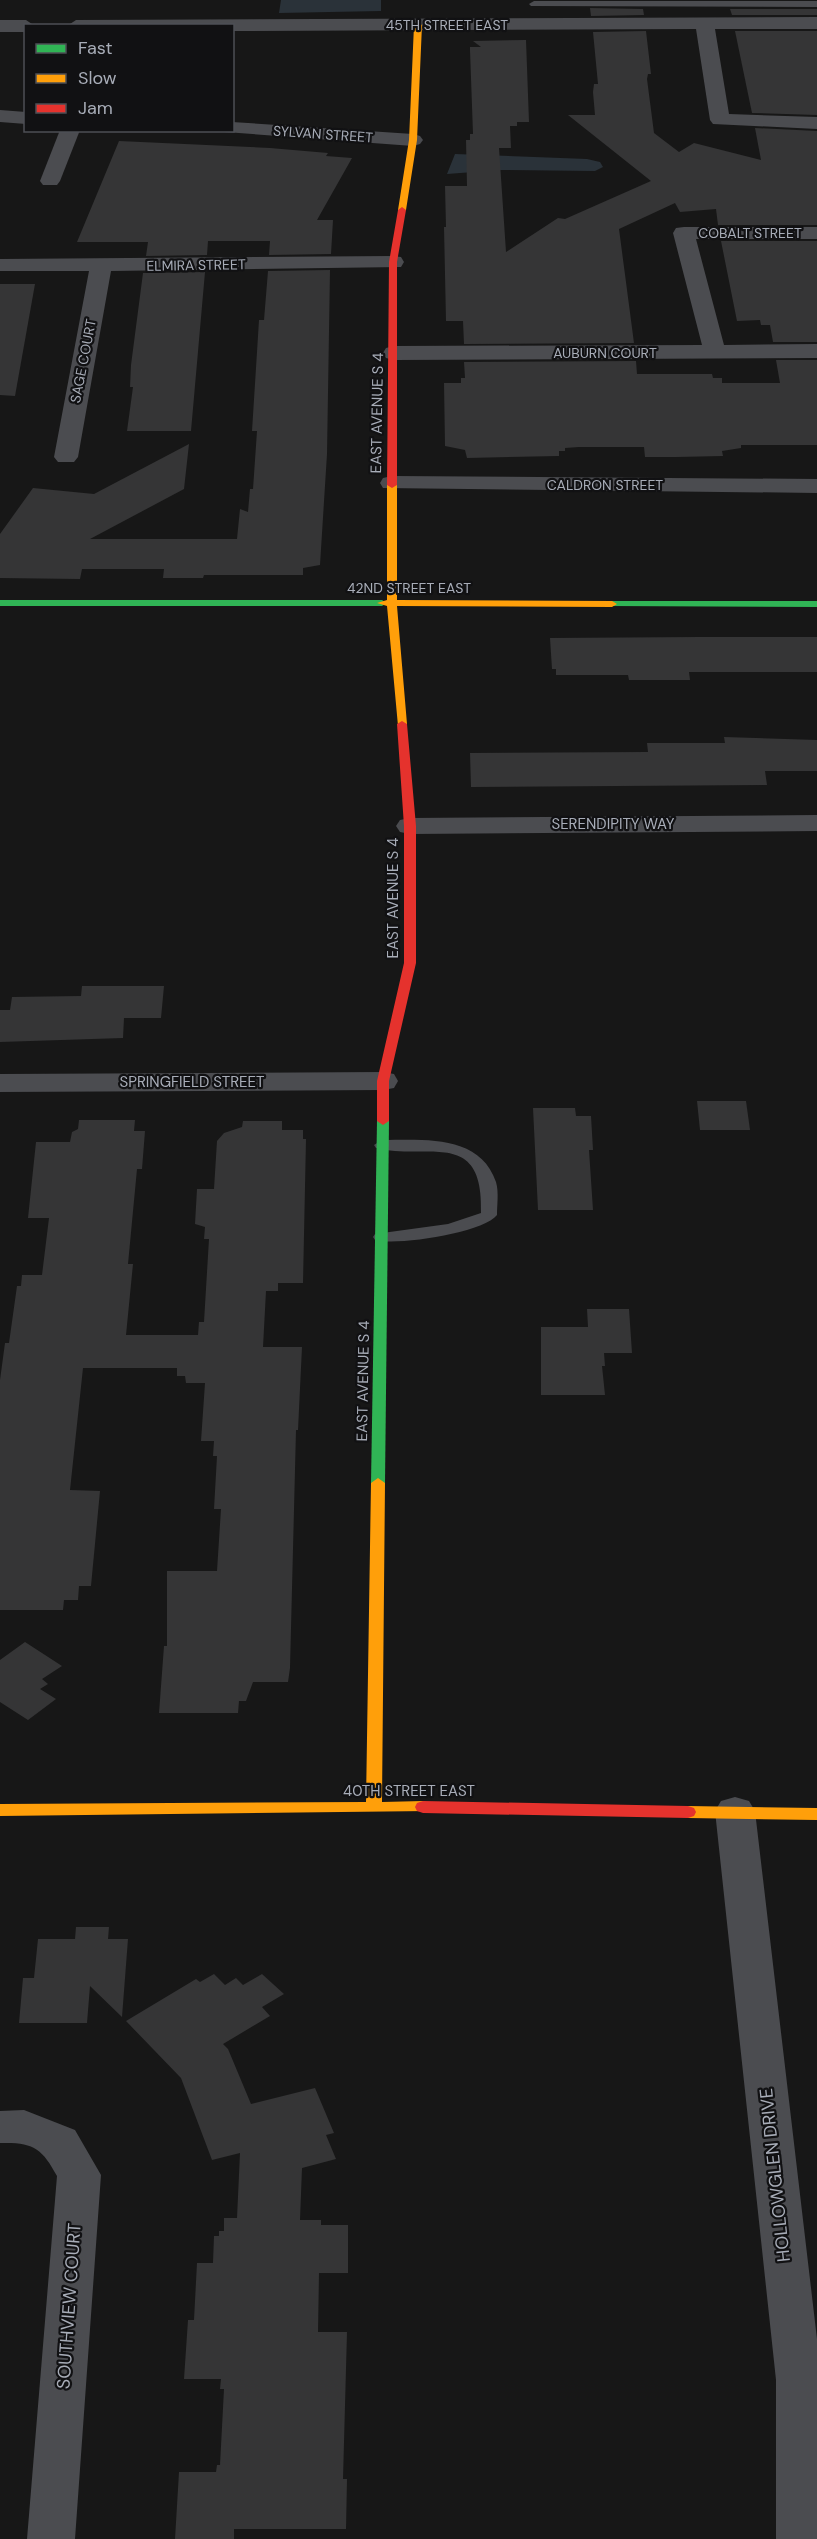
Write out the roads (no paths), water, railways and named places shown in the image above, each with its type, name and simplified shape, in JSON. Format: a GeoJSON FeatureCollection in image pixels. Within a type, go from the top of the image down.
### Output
{"type":"FeatureCollection","features":[{"type":"Feature","properties":{"kind":"street"},"geometry":{"type":"LineString","coordinates":[[705,23],[720,120],[817,123]]}},
{"type":"Feature","properties":{"kind":"street","name":"45TH STREET EAST"},"geometry":{"type":"LineString","coordinates":[[234,26],[817,23]]}},
{"type":"Feature","properties":{"kind":"street","name":"EAST AVENUE S 4"},"geometry":{"type":"LineString","coordinates":[[374,1806],[383,1081],[410,963],[410,826],[392,605],[393,262],[413,140],[418,25]]}},
{"type":"Feature","properties":{"kind":"street"},"geometry":{"type":"LineString","coordinates":[[0,26],[24,26]]}},
{"type":"Feature","properties":{"kind":"street"},"geometry":{"type":"LineString","coordinates":[[0,116],[24,118]]}},
{"type":"Feature","properties":{"kind":"street","name":"SYLVAN STREET"},"geometry":{"type":"LineString","coordinates":[[234,128],[413,140]]}},
{"type":"Feature","properties":{"kind":"street"},"geometry":{"type":"LineString","coordinates":[[50,181],[69,132]]}},
{"type":"Feature","properties":{"kind":"street","name":"COBALT STREET"},"geometry":{"type":"LineString","coordinates":[[715,352],[684,233],[817,232]]}},
{"type":"Feature","properties":{"kind":"street","name":"ELMIRA STREET"},"geometry":{"type":"LineString","coordinates":[[0,265],[393,262]]}},
{"type":"Feature","properties":{"kind":"street","name":"SAGE COURT"},"geometry":{"type":"LineString","coordinates":[[66,457],[101,266]]}},
{"type":"Feature","properties":{"kind":"street","name":"AUBURN COURT"},"geometry":{"type":"LineString","coordinates":[[394,353],[817,351]]}},
{"type":"Feature","properties":{"kind":"street","name":"CALDRON STREET"},"geometry":{"type":"LineString","coordinates":[[392,483],[817,486]]}},
{"type":"Feature","properties":{"kind":"street","name":"42ND STREET EAST"},"geometry":{"type":"LineString","coordinates":[[0,603],[817,604]]}},
{"type":"Feature","properties":{"kind":"street","name":"SERENDIPITY WAY"},"geometry":{"type":"LineString","coordinates":[[410,826],[817,823]]}},
{"type":"Feature","properties":{"kind":"street","name":"SPRINGFIELD STREET"},"geometry":{"type":"LineString","coordinates":[[0,1083],[383,1081]]}},
{"type":"Feature","properties":{"kind":"street","name":"40TH STREET EAST"},"geometry":{"type":"LineString","coordinates":[[0,1810],[374,1806],[817,1814]]}},
{"type":"Feature","properties":{"kind":"street","name":"HOLLOWGLEN DRIVE"},"geometry":{"type":"LineString","coordinates":[[735,1811],[799,2380],[800,2539]]}},
{"type":"Feature","properties":{"kind":"street","name":"SOUTHVIEW COURT"},"geometry":{"type":"LineString","coordinates":[[0,2127],[24,2126],[60,2142],[79,2175],[51,2539]]}},
{"type":"Feature","properties":{"kind":"lane"},"geometry":{"type":"LineString","coordinates":[[536,24],[534,2],[817,3]]}},
{"type":"Feature","properties":{"kind":"lane"},"geometry":{"type":"LineString","coordinates":[[381,1237],[428,1234],[468,1225],[489,1215],[489,1183],[477,1161],[454,1148],[382,1145]]}}]}
